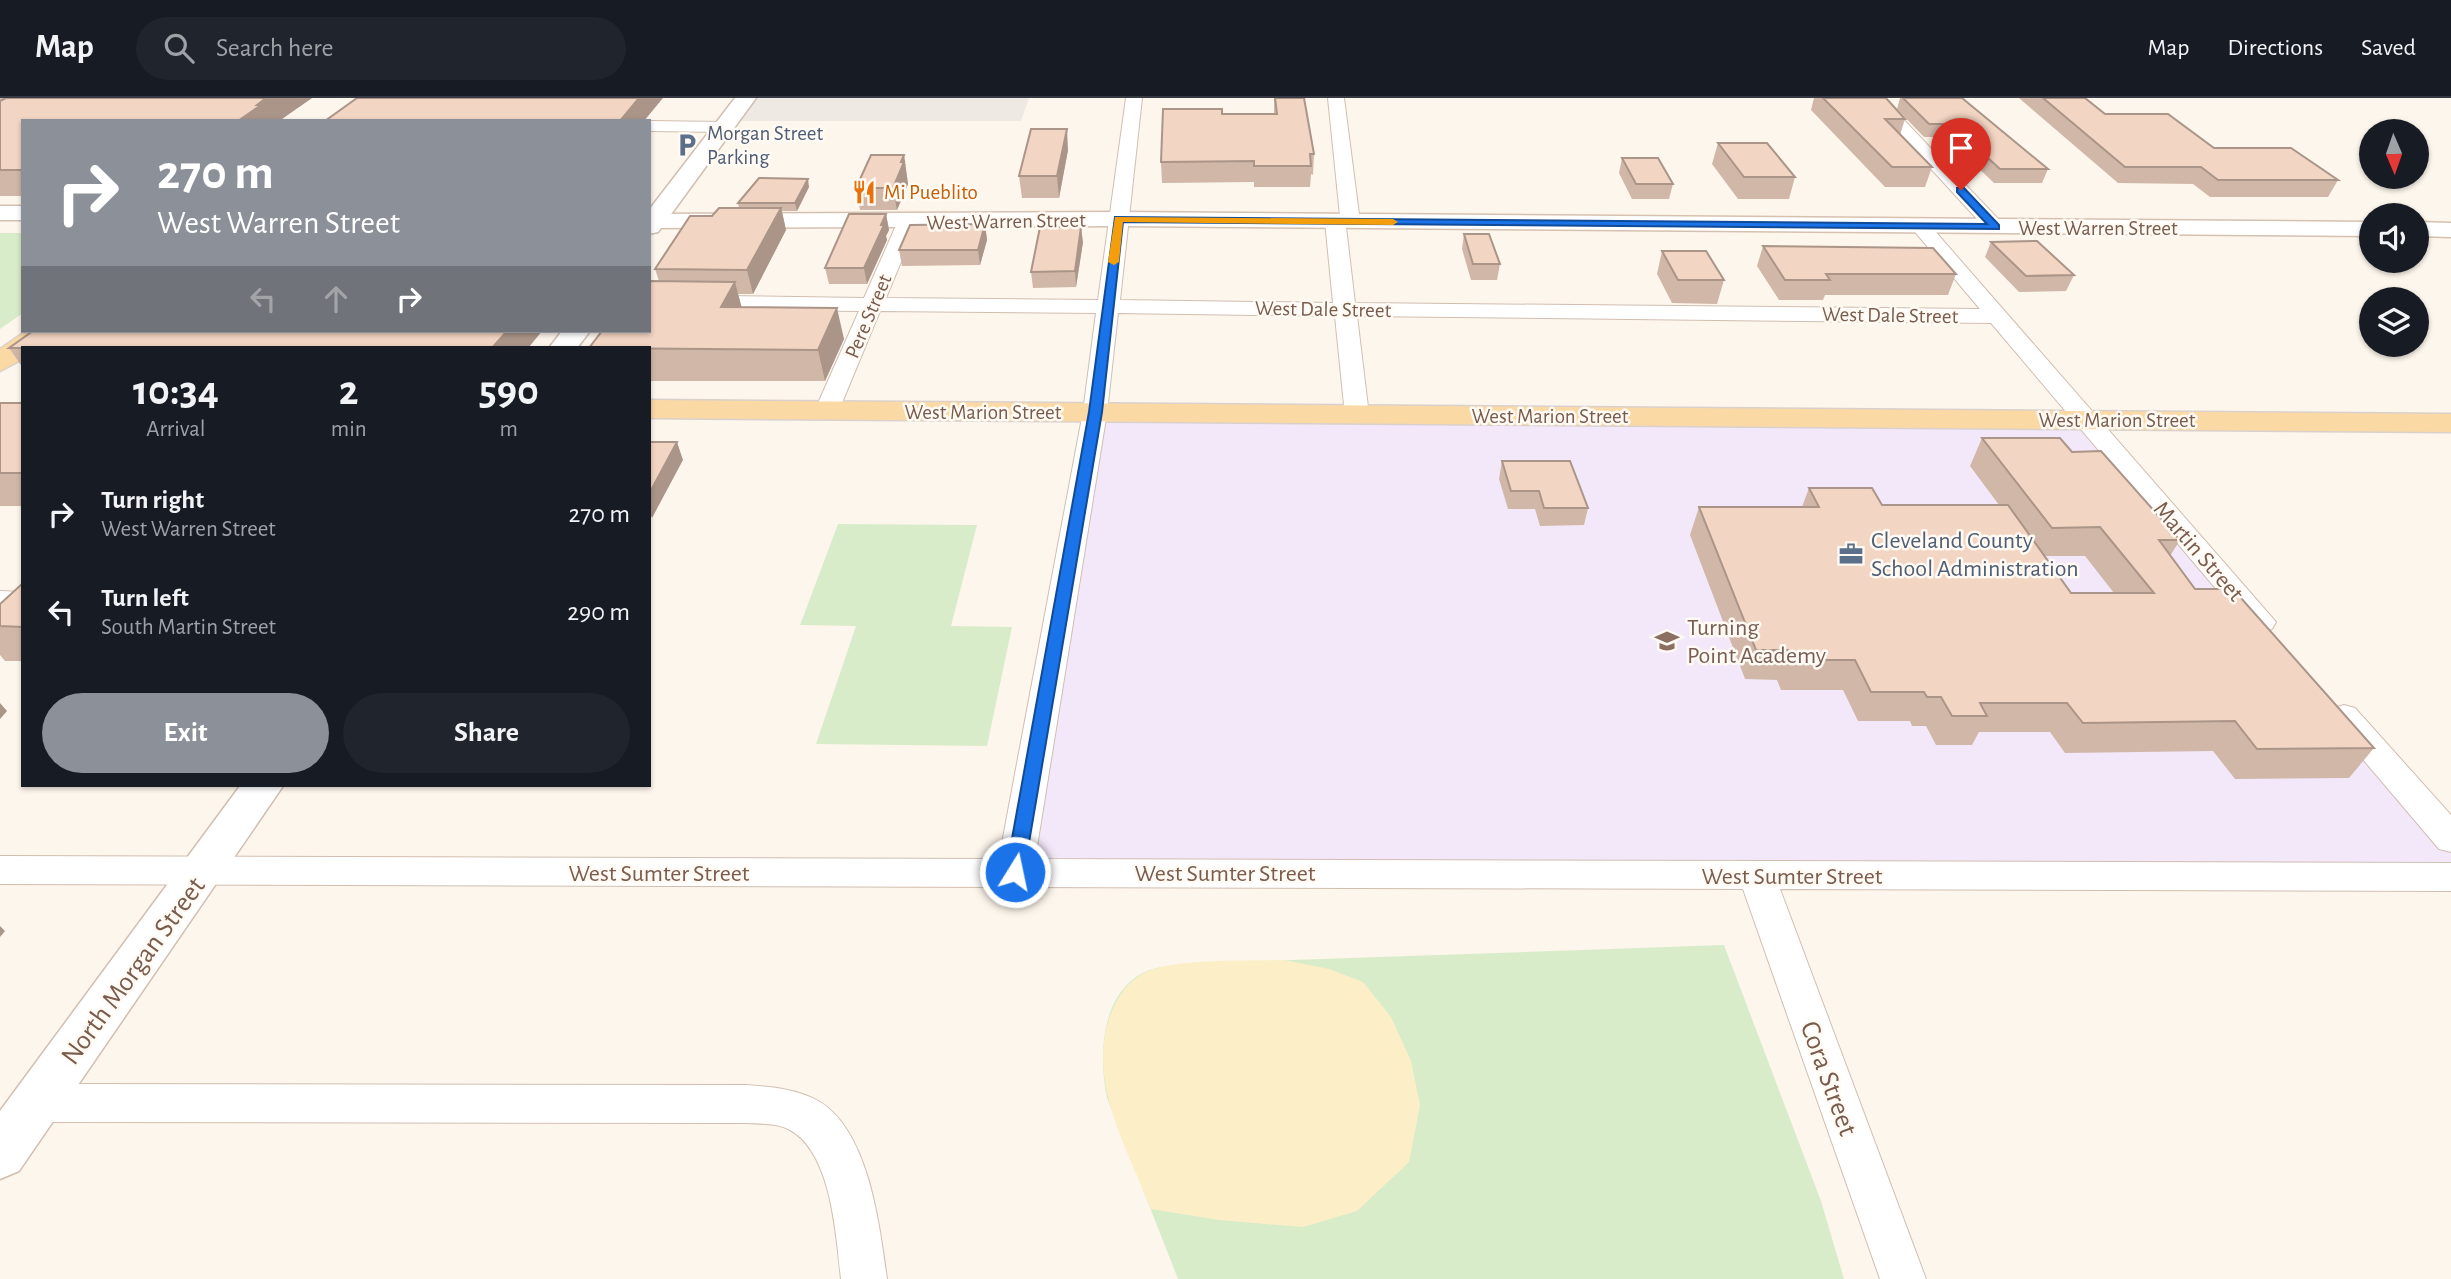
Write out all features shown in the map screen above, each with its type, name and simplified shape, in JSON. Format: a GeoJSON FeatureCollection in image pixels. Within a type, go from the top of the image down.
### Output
{"type":"FeatureCollection","features":[{"type":"Feature","properties":{"kind":"main road"},"geometry":{"type":"LineString","coordinates":[[651,223],[746,98]]}},
{"type":"Feature","properties":{"kind":"main road"},"geometry":{"type":"LineString","coordinates":[[0,214],[21,214]]}},
{"type":"Feature","properties":{"kind":"main road","name":"West Warren Street"},"geometry":{"type":"LineString","coordinates":[[651,223],[1119,219],[2359,229]]}},
{"type":"Feature","properties":{"kind":"main road"},"geometry":{"type":"LineString","coordinates":[[2429,229],[2451,230]]}},
{"type":"Feature","properties":{"kind":"main road"},"geometry":{"type":"LineString","coordinates":[[23,346],[41,333]]}},
{"type":"Feature","properties":{"kind":"main road"},"geometry":{"type":"LineString","coordinates":[[0,362],[21,347]]}},
{"type":"Feature","properties":{"kind":"main road","name":"West Marion Street"},"geometry":{"type":"LineString","coordinates":[[651,409],[2451,423]]}},
{"type":"Feature","properties":{"kind":"main road","name":"North Morgan Street"},"geometry":{"type":"LineString","coordinates":[[0,1154],[261,787]]}},
{"type":"Feature","properties":{"kind":"street"},"geometry":{"type":"LineString","coordinates":[[1015,872],[1095,412],[1134,98]]}},
{"type":"Feature","properties":{"kind":"street"},"geometry":{"type":"LineString","coordinates":[[1336,98],[1345,309],[1357,415]]}},
{"type":"Feature","properties":{"kind":"street"},"geometry":{"type":"LineString","coordinates":[[1874,98],[1995,227]]}},
{"type":"Feature","properties":{"kind":"street"},"geometry":{"type":"LineString","coordinates":[[651,126],[724,127]]}},
{"type":"Feature","properties":{"kind":"street","name":"Pere Street"},"geometry":{"type":"LineString","coordinates":[[827,411],[908,221]]}},
{"type":"Feature","properties":{"kind":"street","name":"Martin Street"},"geometry":{"type":"LineString","coordinates":[[1920,226],[2278,641]]}},
{"type":"Feature","properties":{"kind":"street","name":"West Dale Street"},"geometry":{"type":"LineString","coordinates":[[651,302],[1996,316]]}},
{"type":"Feature","properties":{"kind":"street"},"geometry":{"type":"LineString","coordinates":[[0,600],[21,601]]}},
{"type":"Feature","properties":{"kind":"street"},"geometry":{"type":"LineString","coordinates":[[2324,693],[2451,839]]}},
{"type":"Feature","properties":{"kind":"street","name":"West Sumter Street"},"geometry":{"type":"LineString","coordinates":[[0,870],[2451,877]]}},
{"type":"Feature","properties":{"kind":"street","name":"Cora Street"},"geometry":{"type":"LineString","coordinates":[[1756,876],[1903,1279]]}},
{"type":"Feature","properties":{"kind":"street"},"geometry":{"type":"LineString","coordinates":[[36,1104],[747,1104],[792,1110],[819,1126],[834,1146],[864,1279]]}},
{"type":"Feature","properties":{"kind":"shaded area"},"geometry":{"type":"Polygon","coordinates":[[[746,98],[1029,98],[1021,121],[728,121],[746,98]]]}},
{"type":"Feature","properties":{"kind":"shaded area","name":"Turning Point Academy"},"geometry":{"type":"Polygon","coordinates":[[[1095,412],[2085,420],[2451,839],[2451,877],[1015,872],[1095,412]]]}},
{"type":"Feature","properties":{"kind":"green space"},"geometry":{"type":"Polygon","coordinates":[[[0,233],[21,233],[21,314],[0,329],[0,233]]]}},
{"type":"Feature","properties":{"kind":"green space"},"geometry":{"type":"Polygon","coordinates":[[[838,524],[977,525],[951,626],[1012,627],[987,746],[816,744],[856,626],[800,625],[838,524]]]}},
{"type":"Feature","properties":{"kind":"green space"},"geometry":{"type":"Polygon","coordinates":[[[1724,945],[1821,1201],[1844,1279],[1178,1279],[1107,1098],[1104,1081],[1106,1026],[1120,993],[1132,980],[1154,969],[1207,963],[1724,945]]]}},
{"type":"Feature","properties":{"kind":"sand"},"geometry":{"type":"Polygon","coordinates":[[[1284,960],[1329,969],[1363,982],[1391,1017],[1411,1061],[1420,1105],[1409,1162],[1357,1211],[1303,1227],[1219,1220],[1151,1209],[1121,1139],[1107,1090],[1103,1065],[1104,1041],[1116,1002],[1134,980],[1146,972],[1175,964],[1284,960]]]}},
{"type":"Feature","properties":{"kind":"building"},"geometry":{"type":"Polygon","coordinates":[[[6,98],[266,98],[257,105],[261,105],[241,119],[21,119],[21,170],[0,170],[0,101],[6,98]]]}},
{"type":"Feature","properties":{"kind":"building"},"geometry":{"type":"Polygon","coordinates":[[[357,98],[639,98],[622,119],[328,119],[357,98]]]}},
{"type":"Feature","properties":{"kind":"building"},"geometry":{"type":"Polygon","coordinates":[[[1275,98],[1304,98],[1314,154],[1310,154],[1311,166],[1254,166],[1254,161],[1161,162],[1163,109],[1222,109],[1222,114],[1277,114],[1275,98]]]}},
{"type":"Feature","properties":{"kind":"building"},"geometry":{"type":"Polygon","coordinates":[[[1823,98],[1886,98],[1905,119],[1885,119],[1932,167],[1892,167],[1823,98]]]}},
{"type":"Feature","properties":{"kind":"building"},"geometry":{"type":"Polygon","coordinates":[[[1903,98],[1962,98],[2048,169],[2000,169],[1951,124],[1929,124],[1903,98]]]}},
{"type":"Feature","properties":{"kind":"building"},"geometry":{"type":"Polygon","coordinates":[[[2043,98],[2085,98],[2105,114],[2168,114],[2214,148],[2291,148],[2338,180],[2218,180],[2201,167],[2125,167],[2043,98]]]}},
{"type":"Feature","properties":{"kind":"building"},"geometry":{"type":"Polygon","coordinates":[[[1031,129],[1067,129],[1057,176],[1019,176],[1031,129]]]}},
{"type":"Feature","properties":{"kind":"building"},"geometry":{"type":"Polygon","coordinates":[[[1718,143],[1767,143],[1795,177],[1744,177],[1718,143]]]}},
{"type":"Feature","properties":{"kind":"building"},"geometry":{"type":"Polygon","coordinates":[[[871,155],[904,155],[901,162],[904,162],[893,188],[856,188],[871,155]]]}},
{"type":"Feature","properties":{"kind":"building"},"geometry":{"type":"Polygon","coordinates":[[[1622,158],[1658,158],[1673,184],[1636,184],[1622,158]]]}},
{"type":"Feature","properties":{"kind":"building"},"geometry":{"type":"Polygon","coordinates":[[[759,178],[808,179],[795,203],[738,203],[759,178]]]}},
{"type":"Feature","properties":{"kind":"building"},"geometry":{"type":"Polygon","coordinates":[[[719,208],[781,208],[747,270],[655,269],[690,216],[712,216],[719,208]]]}},
{"type":"Feature","properties":{"kind":"building"},"geometry":{"type":"Polygon","coordinates":[[[849,214],[886,214],[881,225],[884,225],[864,268],[825,268],[849,214]]]}},
{"type":"Feature","properties":{"kind":"building"},"geometry":{"type":"Polygon","coordinates":[[[985,224],[978,250],[899,250],[910,225],[985,224]]]}},
{"type":"Feature","properties":{"kind":"building"},"geometry":{"type":"Polygon","coordinates":[[[1040,227],[1081,227],[1075,271],[1031,272],[1040,227]]]}},
{"type":"Feature","properties":{"kind":"building"},"geometry":{"type":"Polygon","coordinates":[[[1464,234],[1489,234],[1500,264],[1473,264],[1464,234]]]}},
{"type":"Feature","properties":{"kind":"building"},"geometry":{"type":"Polygon","coordinates":[[[2037,241],[2074,275],[2026,276],[1991,242],[2037,241]]]}},
{"type":"Feature","properties":{"kind":"building"},"geometry":{"type":"Polygon","coordinates":[[[1763,246],[1933,248],[1956,274],[1826,274],[1830,280],[1785,280],[1763,246]]]}},
{"type":"Feature","properties":{"kind":"building"},"geometry":{"type":"Polygon","coordinates":[[[1662,251],[1706,251],[1724,280],[1678,280],[1662,251]]]}},
{"type":"Feature","properties":{"kind":"building"},"geometry":{"type":"Polygon","coordinates":[[[651,281],[735,282],[721,307],[837,308],[818,350],[591,346],[600,333],[651,333],[651,281]]]}},
{"type":"Feature","properties":{"kind":"building"},"geometry":{"type":"Polygon","coordinates":[[[30,333],[505,333],[494,346],[9,348],[30,333]]]}},
{"type":"Feature","properties":{"kind":"building"},"geometry":{"type":"Polygon","coordinates":[[[0,403],[21,403],[21,473],[0,473],[0,403]]]}},
{"type":"Feature","properties":{"kind":"building"},"geometry":{"type":"Polygon","coordinates":[[[1982,438],[2060,438],[2072,452],[2101,451],[2180,540],[2159,540],[2195,589],[2233,589],[2374,748],[2257,749],[2235,721],[2083,723],[2067,703],[1980,703],[1987,716],[1952,716],[1941,697],[1927,697],[1924,692],[1871,692],[1855,660],[1792,660],[1788,650],[1756,650],[1699,507],[1819,507],[1809,488],[1872,488],[1882,505],[2008,505],[2071,593],[2154,593],[2100,527],[2052,528],[1982,438]]]}},
{"type":"Feature","properties":{"kind":"building"},"geometry":{"type":"Polygon","coordinates":[[[651,442],[677,442],[651,490],[651,442]]]}},
{"type":"Feature","properties":{"kind":"building"},"geometry":{"type":"Polygon","coordinates":[[[1502,461],[1570,461],[1588,508],[1544,508],[1539,491],[1511,491],[1502,461]]]}},
{"type":"Feature","properties":{"kind":"building"},"geometry":{"type":"Polygon","coordinates":[[[21,585],[21,627],[0,626],[0,604],[21,585]]]}},
{"type":"Feature","properties":{"kind":"slow traffic"},"geometry":{"type":"LineString","coordinates":[[1114,262],[1119,219],[1393,222]]}},
{"type":"Feature","properties":{"kind":"place","name":"Morgan Street Parking"},"geometry":{"type":"Point","coordinates":[687,145]}},
{"type":"Feature","properties":{"kind":"place","name":"Mi Pueblito"},"geometry":{"type":"Point","coordinates":[864,192]}},
{"type":"Feature","properties":{"kind":"place","name":"Cleveland County School Administration"},"geometry":{"type":"Point","coordinates":[1851,554]}},
{"type":"Feature","properties":{"kind":"place","name":"Turning Point Academy"},"geometry":{"type":"Point","coordinates":[1667,641]}},
{"type":"Feature","properties":{"kind":"route"},"geometry":{"type":"LineString","coordinates":[[1015,872],[1095,412],[1119,219],[1995,227],[1961,190]]}}]}
